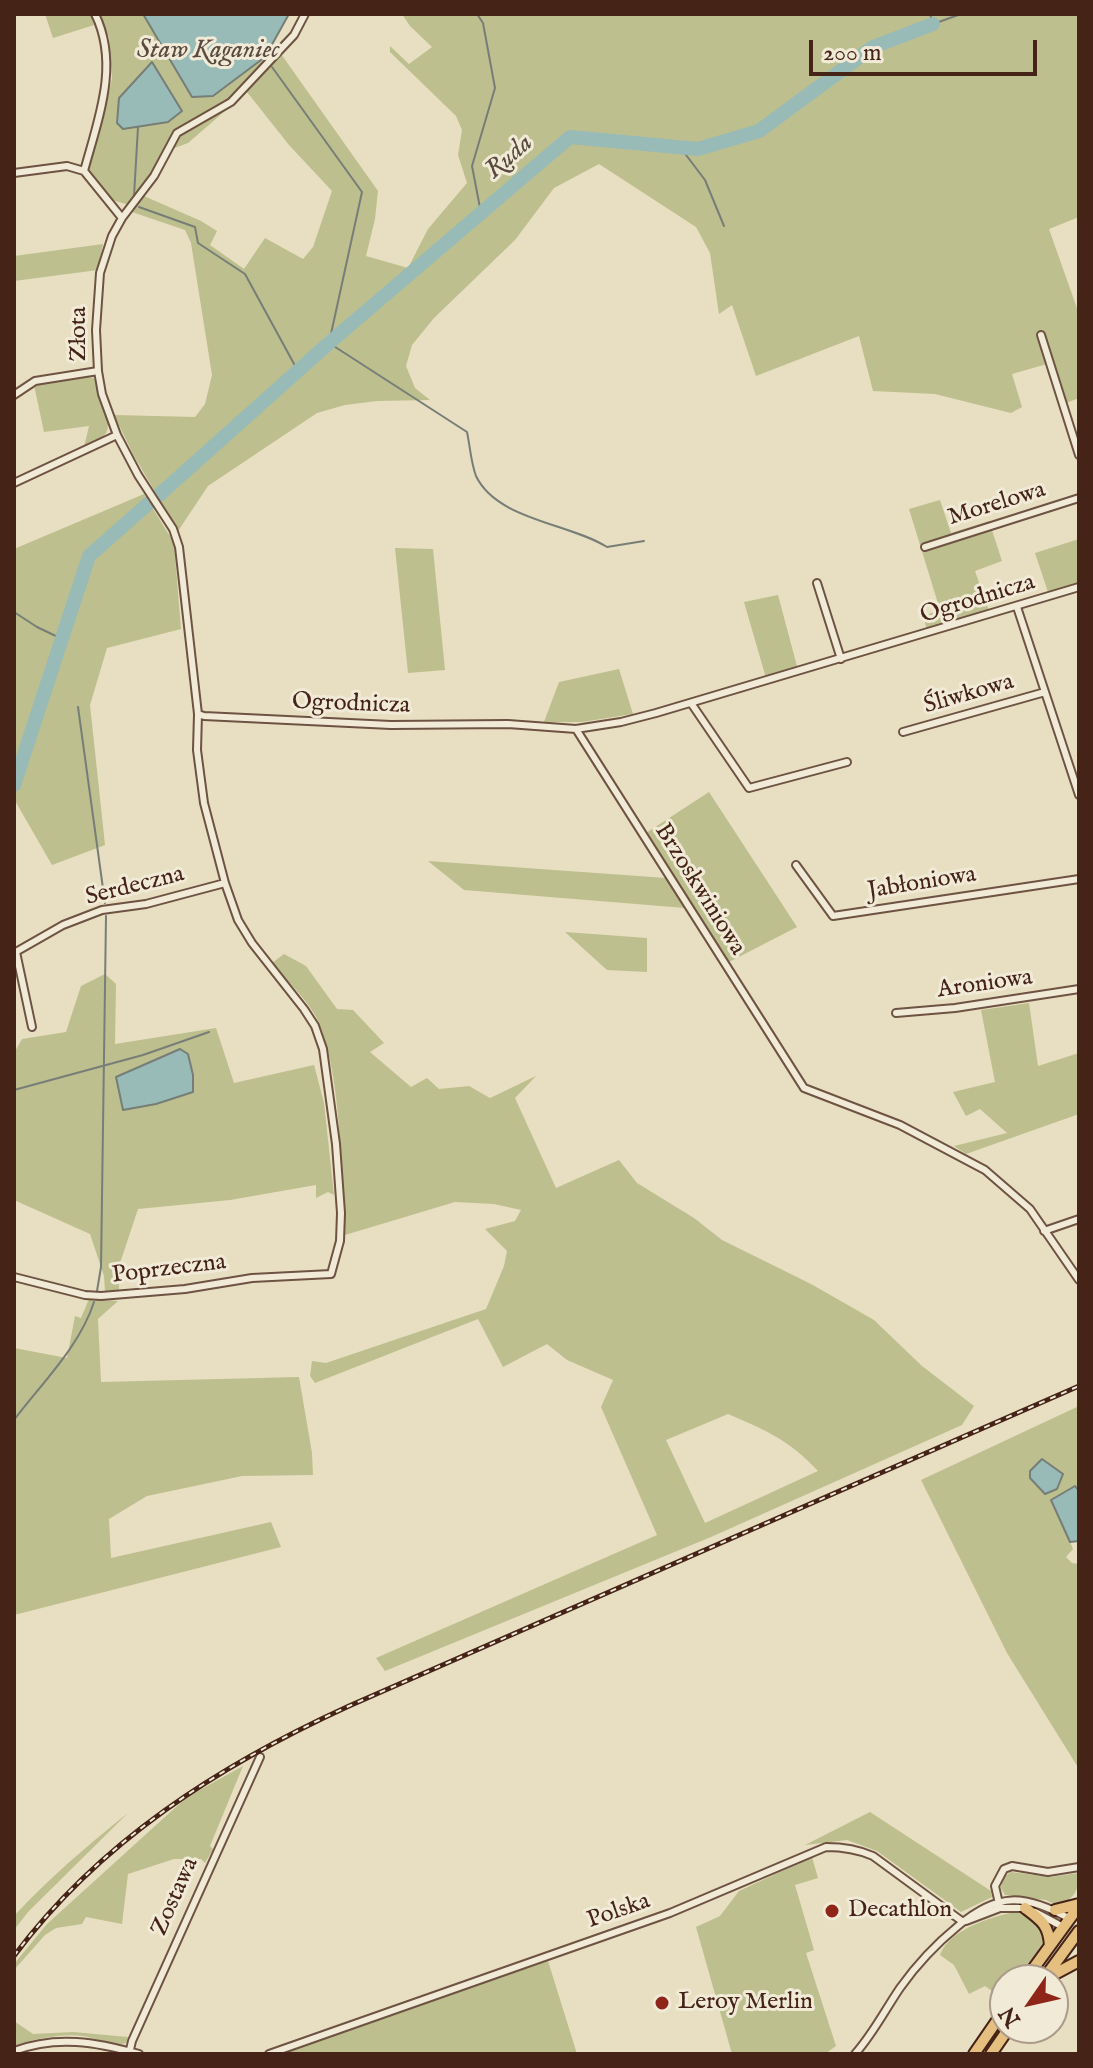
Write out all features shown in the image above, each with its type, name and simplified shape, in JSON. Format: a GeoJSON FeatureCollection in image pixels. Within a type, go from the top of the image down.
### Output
{"type":"FeatureCollection","features":[{"type":"Feature","properties":{"kind":"main road"},"geometry":{"type":"LineString","coordinates":[[1055,1910],[1079,1905]]}},
{"type":"Feature","properties":{"kind":"main road"},"geometry":{"type":"LineString","coordinates":[[1037,1964],[1079,1905]]}},
{"type":"Feature","properties":{"kind":"main road"},"geometry":{"type":"LineString","coordinates":[[1025,1908],[1044,1921],[1050,1946]]}},
{"type":"Feature","properties":{"kind":"main road"},"geometry":{"type":"LineString","coordinates":[[1055,1964],[1079,1931]]}},
{"type":"Feature","properties":{"kind":"main road"},"geometry":{"type":"LineString","coordinates":[[974,2054],[989,2032]]}},
{"type":"Feature","properties":{"kind":"street"},"geometry":{"type":"LineString","coordinates":[[84,171],[107,83],[105,34],[95,14]]}},
{"type":"Feature","properties":{"kind":"street","name":"Złota"},"geometry":{"type":"LineString","coordinates":[[198,714],[179,547],[173,529],[138,475],[117,435],[98,371],[96,330],[100,273],[112,236],[122,218],[143,194],[177,133],[231,102],[294,35],[305,14]]}},
{"type":"Feature","properties":{"kind":"street"},"geometry":{"type":"LineString","coordinates":[[14,173],[67,166],[84,171],[122,218]]}},
{"type":"Feature","properties":{"kind":"street"},"geometry":{"type":"LineString","coordinates":[[1041,335],[1079,455]]}},
{"type":"Feature","properties":{"kind":"street"},"geometry":{"type":"LineString","coordinates":[[14,395],[35,381],[98,371]]}},
{"type":"Feature","properties":{"kind":"street"},"geometry":{"type":"LineString","coordinates":[[14,483],[117,435]]}},
{"type":"Feature","properties":{"kind":"street","name":"Morelowa"},"geometry":{"type":"LineString","coordinates":[[925,547],[1079,498]]}},
{"type":"Feature","properties":{"kind":"street"},"geometry":{"type":"LineString","coordinates":[[817,583],[841,659]]}},
{"type":"Feature","properties":{"kind":"street","name":"Ogrodnicza"},"geometry":{"type":"LineString","coordinates":[[198,714],[391,725],[508,724],[576,729],[621,722],[691,703],[1079,587]]}},
{"type":"Feature","properties":{"kind":"street"},"geometry":{"type":"LineString","coordinates":[[1017,607],[1079,795]]}},
{"type":"Feature","properties":{"kind":"street","name":"Śliwkowa"},"geometry":{"type":"LineString","coordinates":[[903,732],[1045,692]]}},
{"type":"Feature","properties":{"kind":"street"},"geometry":{"type":"LineString","coordinates":[[691,703],[749,788],[847,762]]}},
{"type":"Feature","properties":{"kind":"street"},"geometry":{"type":"LineString","coordinates":[[198,714],[197,750],[204,803],[225,883]]}},
{"type":"Feature","properties":{"kind":"street","name":"Brzoskwiniowa"},"geometry":{"type":"LineString","coordinates":[[576,729],[804,1088],[900,1125],[985,1170],[1030,1209],[1079,1280]]}},
{"type":"Feature","properties":{"kind":"street","name":"Jabłoniowa"},"geometry":{"type":"LineString","coordinates":[[796,865],[833,916],[1079,879]]}},
{"type":"Feature","properties":{"kind":"street","name":"Serdeczna"},"geometry":{"type":"LineString","coordinates":[[15,952],[63,925],[102,910],[146,904],[225,883]]}},
{"type":"Feature","properties":{"kind":"street","name":"Poprzeczna"},"geometry":{"type":"LineString","coordinates":[[14,1277],[85,1295],[101,1296],[185,1289],[252,1278],[331,1274],[340,1241],[341,1213],[329,1084],[315,1026],[252,943],[238,920],[225,883]]}},
{"type":"Feature","properties":{"kind":"street"},"geometry":{"type":"LineString","coordinates":[[15,952],[32,1027]]}},
{"type":"Feature","properties":{"kind":"street","name":"Aroniowa"},"geometry":{"type":"LineString","coordinates":[[896,1013],[955,1008],[1079,989]]}},
{"type":"Feature","properties":{"kind":"street"},"geometry":{"type":"LineString","coordinates":[[1044,1231],[1079,1219]]}},
{"type":"Feature","properties":{"kind":"street","name":"Zostawa"},"geometry":{"type":"LineString","coordinates":[[129,2053],[190,1908],[260,1757]]}},
{"type":"Feature","properties":{"kind":"street","name":"Polska"},"geometry":{"type":"LineString","coordinates":[[269,2054],[670,1913],[826,1847],[860,1850],[873,1856],[963,1922]]}},
{"type":"Feature","properties":{"kind":"street"},"geometry":{"type":"LineString","coordinates":[[999,1904],[995,1886],[1004,1869],[1012,1866],[1048,1872],[1079,1867]]}},
{"type":"Feature","properties":{"kind":"street"},"geometry":{"type":"LineString","coordinates":[[855,2054],[926,1955],[963,1922],[999,1904],[1026,1901],[1055,1910],[1067,1923]]}},
{"type":"Feature","properties":{"kind":"street"},"geometry":{"type":"LineString","coordinates":[[999,1904],[1025,1908],[1067,1923]]}},
{"type":"Feature","properties":{"kind":"street"},"geometry":{"type":"LineString","coordinates":[[14,2051],[44,2042],[67,2041],[98,2044],[139,2054]]}},
{"type":"Feature","properties":{"kind":"green space"},"geometry":{"type":"Polygon","coordinates":[[[45,14],[91,14],[94,25],[53,38],[45,14]]]}},
{"type":"Feature","properties":{"kind":"green space"},"geometry":{"type":"Polygon","coordinates":[[[98,14],[144,14],[192,97],[265,56],[281,54],[378,191],[366,256],[408,268],[428,229],[467,183],[458,155],[462,130],[456,116],[390,52],[390,46],[409,64],[432,47],[402,14],[1079,14],[1079,217],[1049,229],[1079,314],[1079,398],[1066,403],[1047,364],[1012,374],[1022,407],[1011,413],[935,394],[873,391],[859,336],[756,376],[732,305],[719,314],[710,253],[696,227],[599,164],[554,188],[515,240],[434,318],[412,345],[406,366],[415,388],[430,400],[377,401],[317,413],[208,486],[178,531],[114,415],[195,417],[205,404],[212,375],[191,243],[185,230],[132,212],[144,196],[201,221],[217,231],[210,245],[244,269],[265,238],[303,259],[313,247],[332,191],[289,145],[247,92],[188,143],[169,150],[129,205],[112,200],[89,171],[112,79],[109,37],[98,14]]]}},
{"type":"Feature","properties":{"kind":"green space"},"geometry":{"type":"Polygon","coordinates":[[[103,244],[98,270],[14,281],[14,256],[103,244]]]}},
{"type":"Feature","properties":{"kind":"green space"},"geometry":{"type":"Polygon","coordinates":[[[94,378],[106,405],[106,433],[84,447],[89,426],[44,432],[34,385],[94,378]]]}},
{"type":"Feature","properties":{"kind":"green space"},"geometry":{"type":"Polygon","coordinates":[[[144,494],[174,543],[181,629],[107,648],[90,705],[105,845],[52,865],[14,799],[14,549],[144,494]]]}},
{"type":"Feature","properties":{"kind":"green space"},"geometry":{"type":"Polygon","coordinates":[[[940,500],[951,533],[989,521],[1002,561],[975,571],[989,611],[927,630],[923,616],[940,610],[909,509],[940,500]]]}},
{"type":"Feature","properties":{"kind":"green space"},"geometry":{"type":"Polygon","coordinates":[[[1079,539],[1079,583],[1048,592],[1035,553],[1079,539]]]}},
{"type":"Feature","properties":{"kind":"green space"},"geometry":{"type":"Polygon","coordinates":[[[395,548],[433,549],[445,670],[408,673],[395,548]]]}},
{"type":"Feature","properties":{"kind":"green space"},"geometry":{"type":"Polygon","coordinates":[[[778,595],[798,670],[766,678],[744,602],[778,595]]]}},
{"type":"Feature","properties":{"kind":"green space"},"geometry":{"type":"Polygon","coordinates":[[[619,669],[633,714],[582,722],[544,722],[559,682],[619,669]]]}},
{"type":"Feature","properties":{"kind":"green space"},"geometry":{"type":"Polygon","coordinates":[[[709,792],[797,927],[729,962],[646,833],[709,792]]]}},
{"type":"Feature","properties":{"kind":"green space"},"geometry":{"type":"Polygon","coordinates":[[[428,861],[666,878],[685,908],[464,890],[428,861]]]}},
{"type":"Feature","properties":{"kind":"green space"},"geometry":{"type":"Polygon","coordinates":[[[565,932],[647,938],[647,972],[607,970],[565,932]]]}},
{"type":"Feature","properties":{"kind":"green space"},"geometry":{"type":"Polygon","coordinates":[[[284,954],[306,966],[337,1009],[353,1010],[384,1043],[370,1052],[411,1087],[427,1078],[439,1089],[469,1086],[490,1098],[536,1076],[515,1098],[556,1188],[619,1160],[637,1183],[694,1218],[722,1240],[811,1284],[874,1320],[922,1366],[974,1406],[962,1425],[711,1537],[385,1671],[376,1658],[657,1535],[601,1407],[613,1380],[567,1360],[547,1344],[503,1367],[478,1319],[315,1383],[310,1376],[312,1361],[326,1363],[486,1309],[507,1251],[485,1229],[515,1221],[521,1210],[494,1204],[455,1202],[345,1235],[339,1122],[331,1062],[324,1036],[311,1008],[272,963],[284,954]],[[728,1414],[666,1440],[705,1523],[818,1471],[787,1443],[728,1414]]]}},
{"type":"Feature","properties":{"kind":"green space"},"geometry":{"type":"Polygon","coordinates":[[[105,974],[116,984],[115,1044],[216,1028],[234,1083],[314,1065],[324,1103],[334,1195],[328,1192],[316,1198],[316,1185],[230,1200],[138,1209],[119,1266],[119,1290],[105,1291],[104,1276],[90,1234],[14,1200],[14,1053],[22,1039],[66,1032],[81,986],[105,974]]]}},
{"type":"Feature","properties":{"kind":"green space"},"geometry":{"type":"Polygon","coordinates":[[[1029,1003],[1038,1066],[1079,1053],[1079,1114],[966,1154],[954,1146],[1007,1133],[980,1109],[966,1116],[953,1092],[995,1082],[981,1010],[1029,1003]]]}},
{"type":"Feature","properties":{"kind":"green space"},"geometry":{"type":"Polygon","coordinates":[[[89,1299],[118,1301],[98,1319],[101,1382],[299,1377],[313,1475],[242,1476],[147,1496],[109,1519],[111,1558],[271,1522],[281,1547],[14,1615],[14,1348],[67,1358],[75,1316],[81,1318],[89,1299]]]}},
{"type":"Feature","properties":{"kind":"green space"},"geometry":{"type":"Polygon","coordinates":[[[1079,1406],[1079,1491],[1075,1486],[1052,1500],[1073,1549],[1066,1557],[1072,1563],[1079,1564],[1079,1769],[1007,1653],[921,1480],[1079,1406]]]}},
{"type":"Feature","properties":{"kind":"green space"},"geometry":{"type":"Polygon","coordinates":[[[243,1766],[205,1863],[201,1859],[174,1859],[128,1874],[122,1924],[86,1917],[82,1924],[56,1928],[45,1935],[14,1970],[14,1964],[47,1924],[187,1797],[243,1766]]]}},
{"type":"Feature","properties":{"kind":"green space"},"geometry":{"type":"Polygon","coordinates":[[[870,1812],[991,1891],[992,1897],[961,1912],[877,1851],[847,1840],[805,1845],[870,1812]]]}},
{"type":"Feature","properties":{"kind":"green space"},"geometry":{"type":"Polygon","coordinates":[[[128,1813],[28,1912],[14,1930],[14,1916],[27,1902],[128,1813]]]}},
{"type":"Feature","properties":{"kind":"green space"},"geometry":{"type":"Polygon","coordinates":[[[812,1857],[818,1878],[795,1885],[814,1950],[806,1953],[836,2046],[825,2054],[732,2054],[696,1927],[720,1916],[739,1891],[812,1857]]]}},
{"type":"Feature","properties":{"kind":"green space"},"geometry":{"type":"Polygon","coordinates":[[[1011,1872],[1051,1877],[1079,1873],[1078,1885],[1068,1900],[1057,1906],[1046,1900],[1005,1895],[1001,1888],[1002,1878],[1011,1872]]]}},
{"type":"Feature","properties":{"kind":"green space"},"geometry":{"type":"Polygon","coordinates":[[[1021,1911],[1041,1924],[1044,1942],[1028,1964],[989,1964],[989,1989],[985,1986],[969,1994],[954,1965],[940,1955],[945,1946],[963,1931],[999,1916],[1021,1911]]]}},
{"type":"Feature","properties":{"kind":"green space"},"geometry":{"type":"Polygon","coordinates":[[[548,1961],[577,2054],[276,2054],[548,1961]]]}},
{"type":"Feature","properties":{"kind":"green space"},"geometry":{"type":"Polygon","coordinates":[[[14,2021],[33,2034],[73,2032],[128,2037],[126,2043],[115,2044],[83,2036],[56,2036],[14,2046],[14,2021]]]}},
{"type":"Feature","properties":{"kind":"water","name":"Staw Kaganiec"},"geometry":{"type":"Polygon","coordinates":[[[143,14],[289,14],[265,57],[213,96],[192,97],[143,14]]]}},
{"type":"Feature","properties":{"kind":"water"},"geometry":{"type":"Polygon","coordinates":[[[152,62],[182,111],[168,122],[123,129],[117,123],[119,98],[152,62]]]}},
{"type":"Feature","properties":{"kind":"water"},"geometry":{"type":"Polygon","coordinates":[[[180,1049],[188,1054],[193,1092],[156,1104],[123,1110],[116,1077],[180,1049]]]}},
{"type":"Feature","properties":{"kind":"water"},"geometry":{"type":"Polygon","coordinates":[[[1042,1459],[1063,1474],[1057,1489],[1045,1494],[1030,1478],[1030,1471],[1042,1459]]]}},
{"type":"Feature","properties":{"kind":"water"},"geometry":{"type":"Polygon","coordinates":[[[1075,1486],[1079,1491],[1079,1541],[1070,1542],[1051,1500],[1075,1486]]]}},
{"type":"Feature","properties":{"kind":"waterway"},"geometry":{"type":"LineString","coordinates":[[477,14],[483,23],[495,88],[472,166],[481,213]]}},
{"type":"Feature","properties":{"kind":"waterway","name":"Ruda"},"geometry":{"type":"LineString","coordinates":[[930,14],[933,24],[961,14]]}},
{"type":"Feature","properties":{"kind":"waterway","name":"Ruda"},"geometry":{"type":"LineString","coordinates":[[159,495],[329,343],[570,137],[698,149],[759,131],[873,47],[933,24]]}},
{"type":"Feature","properties":{"kind":"waterway"},"geometry":{"type":"LineString","coordinates":[[272,67],[362,192],[329,343],[467,432],[476,476],[486,491],[500,502],[607,547],[644,541]]}},
{"type":"Feature","properties":{"kind":"waterway"},"geometry":{"type":"LineString","coordinates":[[134,196],[138,127]]}},
{"type":"Feature","properties":{"kind":"waterway"},"geometry":{"type":"LineString","coordinates":[[680,147],[705,180],[724,226]]}},
{"type":"Feature","properties":{"kind":"waterway"},"geometry":{"type":"LineString","coordinates":[[139,207],[195,227],[198,243],[245,274],[299,373]]}},
{"type":"Feature","properties":{"kind":"waterway","name":"Ruda"},"geometry":{"type":"LineString","coordinates":[[14,785],[89,556],[149,503]]}},
{"type":"Feature","properties":{"kind":"waterway"},"geometry":{"type":"LineString","coordinates":[[14,612],[62,639]]}},
{"type":"Feature","properties":{"kind":"waterway"},"geometry":{"type":"LineString","coordinates":[[78,707],[105,903]]}},
{"type":"Feature","properties":{"kind":"waterway"},"geometry":{"type":"LineString","coordinates":[[97,1291],[101,1267],[106,916]]}},
{"type":"Feature","properties":{"kind":"waterway"},"geometry":{"type":"LineString","coordinates":[[14,1090],[143,1055],[209,1032]]}},
{"type":"Feature","properties":{"kind":"waterway"},"geometry":{"type":"LineString","coordinates":[[14,1420],[70,1349],[94,1302]]}},
{"type":"Feature","properties":{"kind":"railway"},"geometry":{"type":"LineString","coordinates":[[14,1956],[84,1877],[124,1842],[165,1810],[254,1754],[349,1706],[1079,1386]]}},
{"type":"Feature","properties":{"kind":"place","name":"Decathlon"},"geometry":{"type":"Point","coordinates":[832,1911]}},
{"type":"Feature","properties":{"kind":"place","name":"Leroy Merlin"},"geometry":{"type":"Point","coordinates":[662,2003]}}]}
